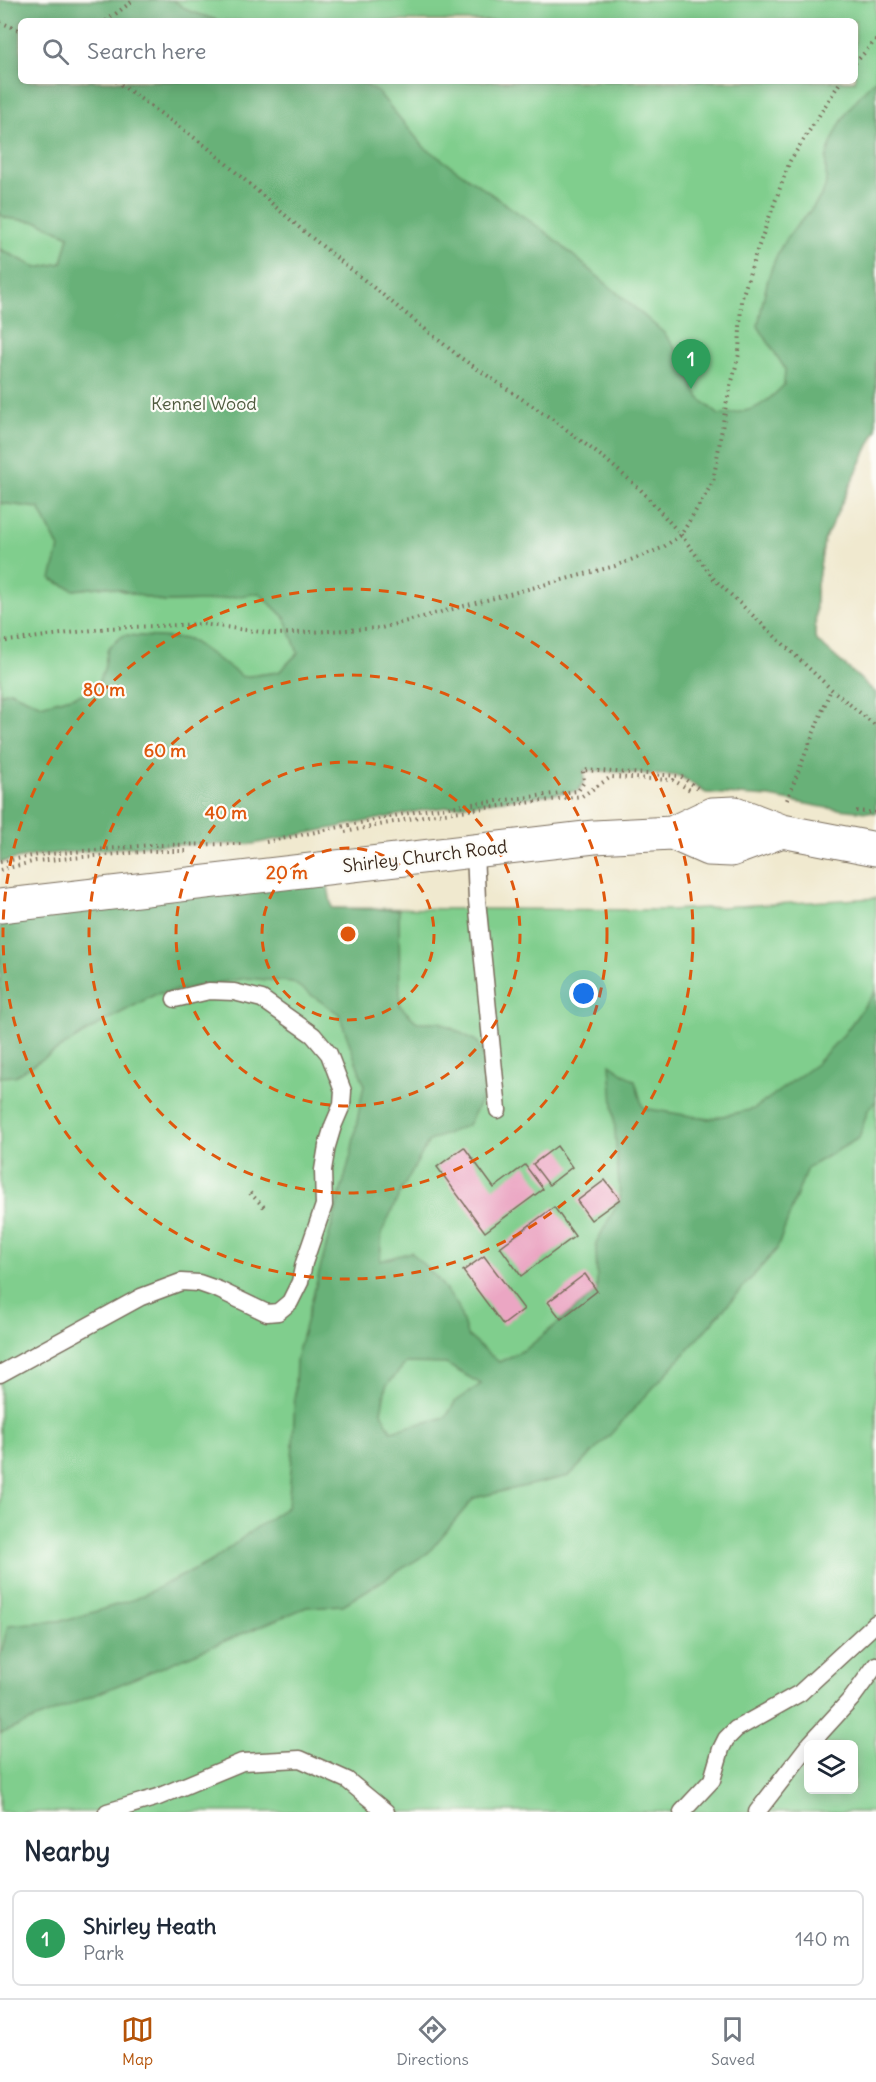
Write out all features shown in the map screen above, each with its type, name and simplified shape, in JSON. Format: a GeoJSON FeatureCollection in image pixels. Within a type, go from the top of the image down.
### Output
{"type":"FeatureCollection","features":[{"type":"Feature","properties":{"kind":"street","name":"Shirley Church Road"},"geometry":{"type":"LineString","coordinates":[[0,906],[594,837],[672,833],[708,849],[732,849],[785,812]]}},
{"type":"Feature","properties":{"kind":"street"},"geometry":{"type":"LineString","coordinates":[[785,812],[876,849]]}},
{"type":"Feature","properties":{"kind":"lane"},"geometry":{"type":"LineString","coordinates":[[475,850],[478,911],[498,1110]]}},
{"type":"Feature","properties":{"kind":"lane"},"geometry":{"type":"LineString","coordinates":[[0,1374],[141,1297],[181,1281],[199,1283],[219,1290],[267,1313],[278,1312],[290,1302],[300,1282],[306,1255],[324,1205],[323,1170],[327,1146],[342,1105],[343,1091],[329,1054],[313,1035],[262,999],[234,992],[209,991],[175,999]]}},
{"type":"Feature","properties":{"kind":"lane"},"geometry":{"type":"LineString","coordinates":[[682,1812],[712,1780],[718,1756],[726,1739],[736,1729],[800,1694],[876,1623]]}},
{"type":"Feature","properties":{"kind":"lane"},"geometry":{"type":"LineString","coordinates":[[814,1740],[852,1698],[876,1665]]}},
{"type":"Feature","properties":{"kind":"lane"},"geometry":{"type":"LineString","coordinates":[[757,1812],[804,1751]]}},
{"type":"Feature","properties":{"kind":"lane"},"geometry":{"type":"LineString","coordinates":[[107,1812],[158,1797],[242,1762],[300,1759],[347,1780],[386,1812]]}},
{"type":"Feature","properties":{"kind":"path"},"geometry":{"type":"LineString","coordinates":[[110,18],[134,0]]}},
{"type":"Feature","properties":{"kind":"path"},"geometry":{"type":"LineString","coordinates":[[0,22],[18,30]]}},
{"type":"Feature","properties":{"kind":"path"},"geometry":{"type":"LineString","coordinates":[[858,60],[876,40]]}},
{"type":"Feature","properties":{"kind":"path"},"geometry":{"type":"LineString","coordinates":[[120,84],[207,147],[301,229],[461,358],[552,419],[605,459],[640,489],[681,536],[714,579],[831,689],[876,726]]}},
{"type":"Feature","properties":{"kind":"path"},"geometry":{"type":"LineString","coordinates":[[0,642],[108,628],[190,624],[276,634],[381,628],[615,566],[662,548],[681,536],[714,482],[726,405],[738,354],[741,301],[755,256],[790,161],[839,84]]}},
{"type":"Feature","properties":{"kind":"path"},"geometry":{"type":"LineString","coordinates":[[785,812],[831,689]]}},
{"type":"Feature","properties":{"kind":"path"},"geometry":{"type":"LineString","coordinates":[[265,842],[424,810],[578,791],[584,782],[584,770],[680,776],[706,793]]}},
{"type":"Feature","properties":{"kind":"path"},"geometry":{"type":"LineString","coordinates":[[779,799],[785,812]]}},
{"type":"Feature","properties":{"kind":"path"},"geometry":{"type":"LineString","coordinates":[[785,812],[797,802]]}},
{"type":"Feature","properties":{"kind":"path"},"geometry":{"type":"LineString","coordinates":[[847,810],[876,813]]}},
{"type":"Feature","properties":{"kind":"path"},"geometry":{"type":"LineString","coordinates":[[0,862],[38,855],[151,845],[253,844]]}},
{"type":"Feature","properties":{"kind":"path"},"geometry":{"type":"LineString","coordinates":[[250,1193],[266,1209]]}},
{"type":"Feature","properties":{"kind":"green space"},"geometry":{"type":"Polygon","coordinates":[[[0,0],[876,0],[876,430],[824,541],[816,591],[815,639],[876,693],[122,84],[858,84],[858,18],[18,18],[0,0]]]}},
{"type":"Feature","properties":{"kind":"green space","name":"Kennel Wood"},"geometry":{"type":"Polygon","coordinates":[[[0,0],[173,0],[189,11],[211,18],[18,18],[18,84],[364,84],[378,92],[424,147],[547,233],[664,333],[682,357],[699,398],[719,415],[740,412],[755,408],[768,400],[784,385],[785,369],[758,326],[768,279],[782,245],[814,206],[825,187],[827,155],[841,123],[860,96],[876,79],[876,430],[824,541],[816,591],[815,639],[876,693],[876,813],[827,808],[770,797],[706,793],[680,776],[584,770],[584,782],[578,791],[424,810],[253,844],[151,845],[38,855],[0,862],[0,694],[10,691],[41,705],[94,691],[104,670],[108,648],[124,635],[189,639],[243,677],[279,672],[298,653],[285,618],[259,593],[207,601],[164,602],[106,586],[74,590],[51,579],[59,548],[39,508],[0,503],[0,249],[37,268],[62,263],[69,236],[39,222],[6,218],[0,214],[0,0]]]}},
{"type":"Feature","properties":{"kind":"green space"},"geometry":{"type":"Polygon","coordinates":[[[0,214],[6,218],[39,222],[69,236],[62,263],[37,268],[0,249],[0,214]]]}},
{"type":"Feature","properties":{"kind":"green space"},"geometry":{"type":"Polygon","coordinates":[[[0,503],[39,508],[59,548],[52,580],[74,590],[106,586],[164,602],[207,601],[259,593],[285,618],[298,653],[279,672],[242,677],[189,639],[124,635],[108,648],[104,670],[95,691],[41,705],[10,691],[0,694],[0,503]]]}},
{"type":"Feature","properties":{"kind":"green space"},"geometry":{"type":"Polygon","coordinates":[[[327,881],[332,908],[399,910],[400,1006],[417,1022],[440,1022],[478,1042],[492,1080],[468,1125],[429,1141],[401,1191],[382,1232],[380,1261],[411,1252],[437,1278],[458,1306],[467,1335],[499,1362],[526,1349],[597,1291],[596,1243],[620,1199],[610,1064],[635,1081],[643,1108],[709,1119],[754,1109],[816,1064],[844,1034],[876,990],[876,1101],[868,1110],[859,1138],[807,1168],[777,1249],[609,1436],[569,1476],[474,1498],[428,1553],[343,1605],[307,1607],[0,1734],[0,1657],[8,1625],[68,1620],[135,1599],[212,1561],[288,1506],[296,1359],[351,1154],[364,1084],[339,1014],[292,982],[246,978],[156,994],[98,1025],[15,1076],[0,1077],[0,917],[327,881]],[[406,1363],[386,1386],[381,1412],[391,1431],[446,1417],[455,1402],[481,1384],[446,1364],[406,1363]]]}},
{"type":"Feature","properties":{"kind":"green space"},"geometry":{"type":"Polygon","coordinates":[[[876,898],[876,1812],[0,1812],[0,958],[332,908],[670,910],[876,898]]]}},
{"type":"Feature","properties":{"kind":"building"},"geometry":{"type":"Polygon","coordinates":[[[557,1146],[572,1167],[549,1185],[533,1164],[557,1146]]]}},
{"type":"Feature","properties":{"kind":"building"},"geometry":{"type":"Polygon","coordinates":[[[464,1147],[494,1188],[525,1165],[543,1189],[485,1232],[437,1167],[464,1147]]]}},
{"type":"Feature","properties":{"kind":"building"},"geometry":{"type":"Polygon","coordinates":[[[605,1180],[620,1199],[591,1220],[577,1201],[605,1180]]]}},
{"type":"Feature","properties":{"kind":"building"},"geometry":{"type":"Polygon","coordinates":[[[554,1207],[575,1236],[521,1276],[500,1247],[554,1207]]]}},
{"type":"Feature","properties":{"kind":"building"},"geometry":{"type":"Polygon","coordinates":[[[484,1256],[524,1309],[503,1325],[463,1271],[484,1256]]]}},
{"type":"Feature","properties":{"kind":"building"},"geometry":{"type":"Polygon","coordinates":[[[585,1274],[597,1291],[561,1319],[548,1302],[585,1274]]]}},
{"type":"Feature","properties":{"kind":"place","name":"Shirley Heath"},"geometry":{"type":"Point","coordinates":[691,389]}}]}
